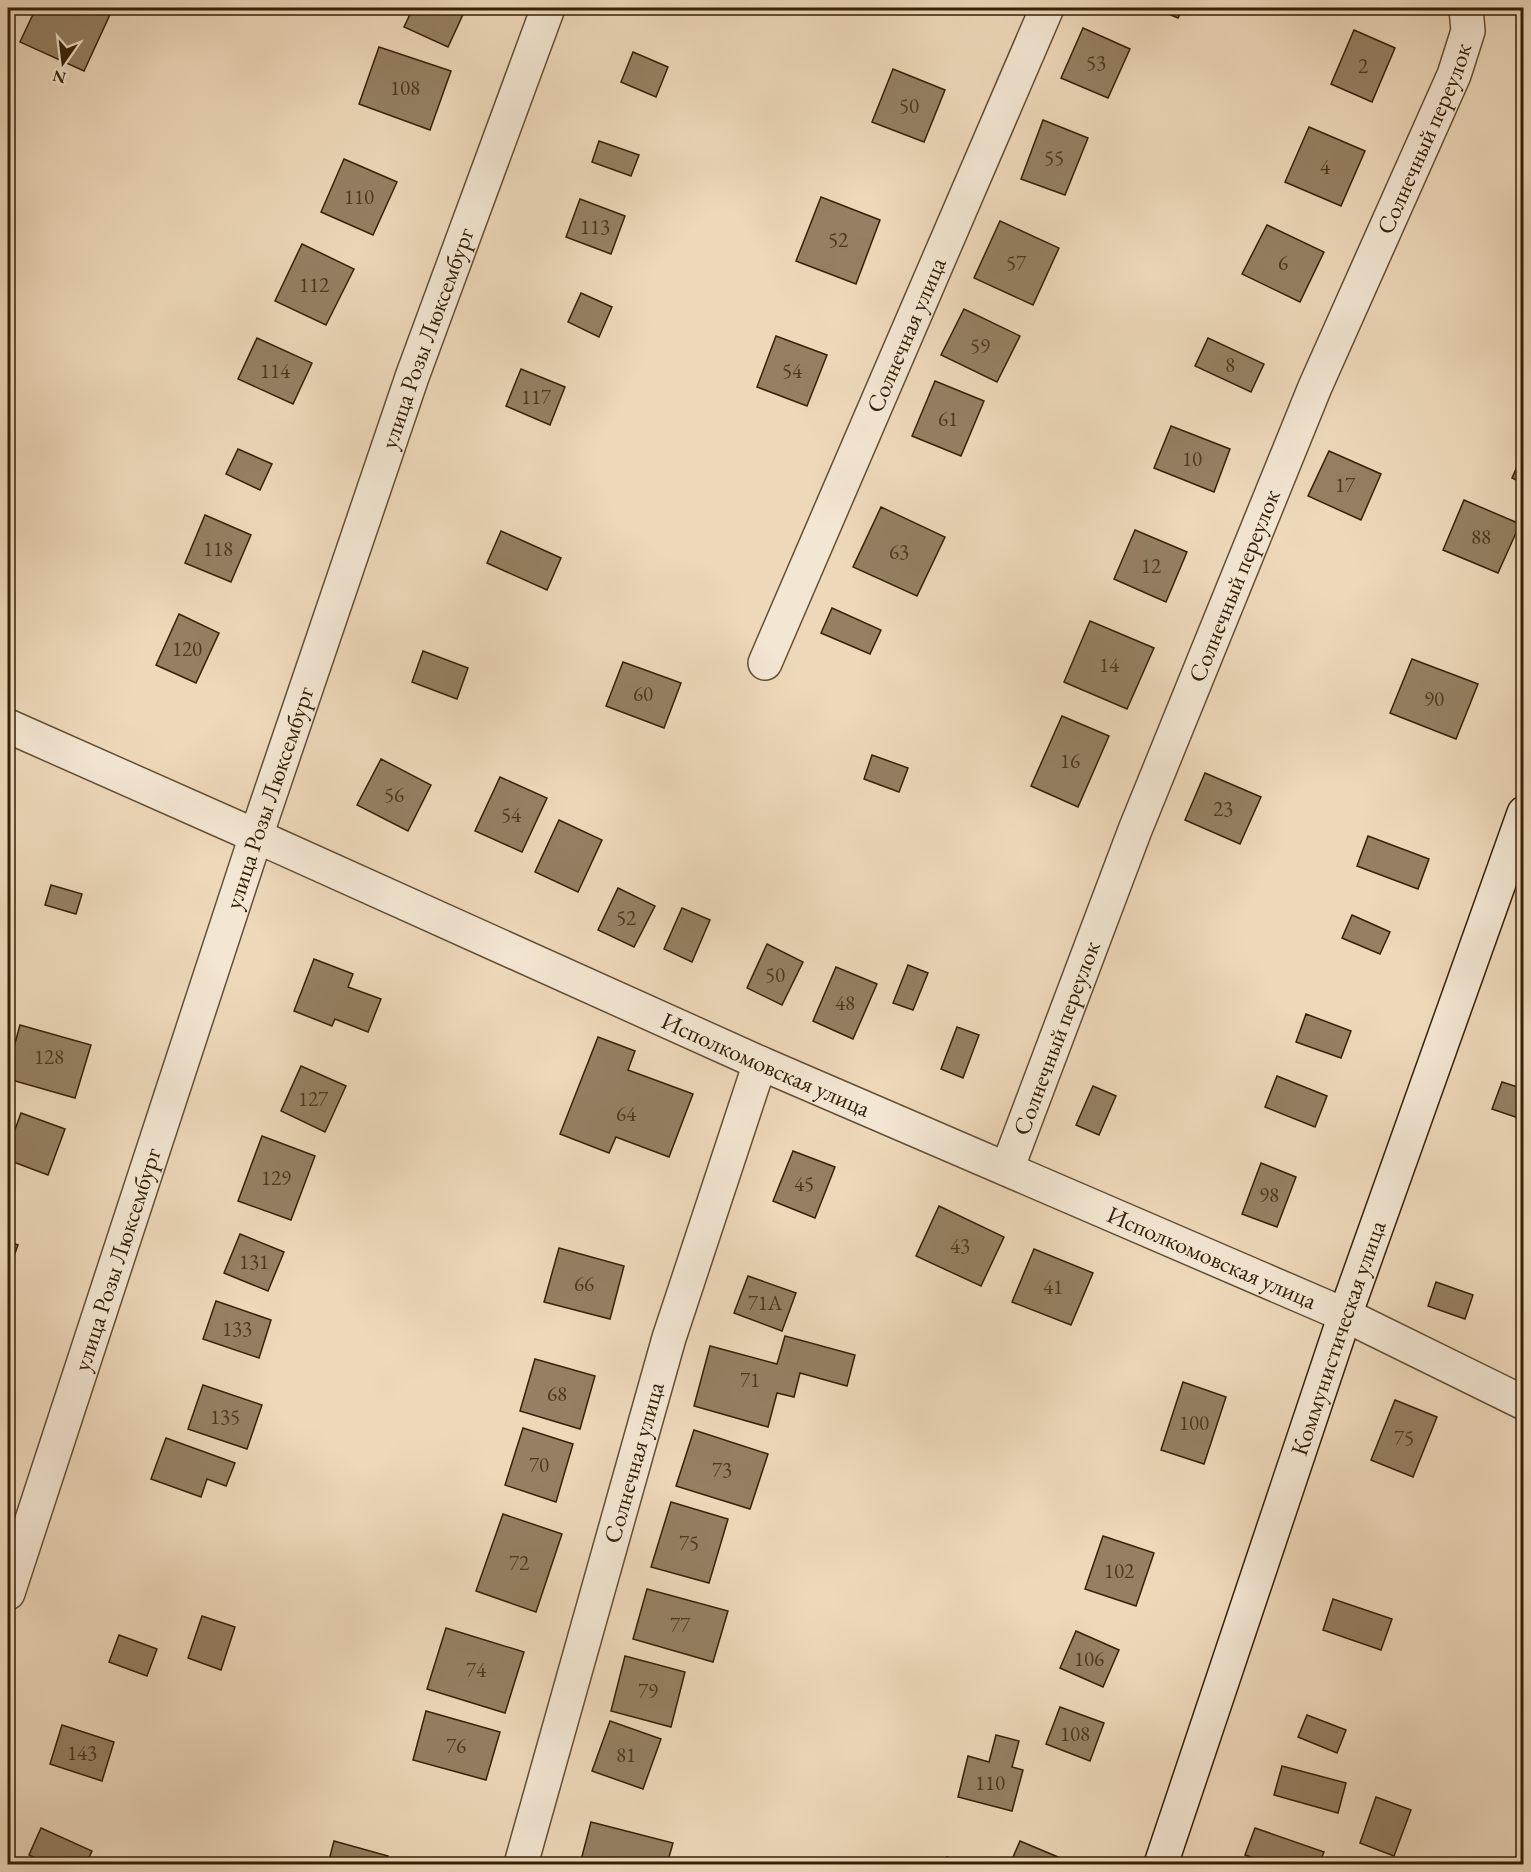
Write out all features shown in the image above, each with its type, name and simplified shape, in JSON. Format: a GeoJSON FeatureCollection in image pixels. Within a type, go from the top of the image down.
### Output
{"type":"FeatureCollection","features":[{"type":"Feature","properties":{"kind":"street","name":"улица Розы Люксембург"},"geometry":{"type":"LineString","coordinates":[[8,1593],[256,836],[412,377],[548,8]]}},
{"type":"Feature","properties":{"kind":"street","name":"Солнечная улица"},"geometry":{"type":"LineString","coordinates":[[765,663],[1047,8]]}},
{"type":"Feature","properties":{"kind":"street","name":"Солнечный переулок"},"geometry":{"type":"LineString","coordinates":[[1007,1169],[1135,830],[1311,398],[1454,75],[1468,31],[1466,8]]}},
{"type":"Feature","properties":{"kind":"street","name":"Исполкомовская улица"},"geometry":{"type":"LineString","coordinates":[[8,726],[760,1063],[1345,1315],[1524,1402]]}},
{"type":"Feature","properties":{"kind":"street","name":"Коммунистическая улица"},"geometry":{"type":"LineString","coordinates":[[1161,1864],[1345,1315],[1524,813]]}},
{"type":"Feature","properties":{"kind":"street","name":"Солнечная улица"},"geometry":{"type":"LineString","coordinates":[[521,1864],[669,1338],[760,1063]]}},
{"type":"Feature","properties":{"kind":"building"},"geometry":{"type":"Polygon","coordinates":[[[36,8],[113,8],[84,71],[20,42],[36,8]]]}},
{"type":"Feature","properties":{"kind":"building"},"geometry":{"type":"Polygon","coordinates":[[[413,8],[466,8],[448,47],[404,27],[413,8]]]}},
{"type":"Feature","properties":{"kind":"building"},"geometry":{"type":"Polygon","coordinates":[[[1154,8],[1183,8],[1178,18],[1154,8]]]}},
{"type":"Feature","properties":{"kind":"building"},"geometry":{"type":"Polygon","coordinates":[[[1083,28],[1130,49],[1108,98],[1061,78],[1083,28]]]}},
{"type":"Feature","properties":{"kind":"building"},"geometry":{"type":"Polygon","coordinates":[[[1354,30],[1395,48],[1372,102],[1331,84],[1354,30]]]}},
{"type":"Feature","properties":{"kind":"building"},"geometry":{"type":"Polygon","coordinates":[[[379,47],[451,71],[430,130],[359,104],[379,47]]]}},
{"type":"Feature","properties":{"kind":"building"},"geometry":{"type":"Polygon","coordinates":[[[633,52],[668,67],[656,97],[621,82],[633,52]]]}},
{"type":"Feature","properties":{"kind":"building"},"geometry":{"type":"Polygon","coordinates":[[[893,69],[945,90],[924,142],[872,122],[893,69]]]}},
{"type":"Feature","properties":{"kind":"building"},"geometry":{"type":"Polygon","coordinates":[[[1043,120],[1088,138],[1065,195],[1021,179],[1043,120]]]}},
{"type":"Feature","properties":{"kind":"building"},"geometry":{"type":"Polygon","coordinates":[[[1309,127],[1365,151],[1341,206],[1285,182],[1309,127]]]}},
{"type":"Feature","properties":{"kind":"building"},"geometry":{"type":"Polygon","coordinates":[[[599,141],[639,155],[631,176],[592,162],[599,141]]]}},
{"type":"Feature","properties":{"kind":"building"},"geometry":{"type":"Polygon","coordinates":[[[344,159],[397,182],[373,235],[321,212],[344,159]]]}},
{"type":"Feature","properties":{"kind":"building"},"geometry":{"type":"Polygon","coordinates":[[[821,197],[880,220],[856,284],[796,261],[821,197]]]}},
{"type":"Feature","properties":{"kind":"building"},"geometry":{"type":"Polygon","coordinates":[[[580,199],[625,216],[611,254],[566,237],[580,199]]]}},
{"type":"Feature","properties":{"kind":"building"},"geometry":{"type":"Polygon","coordinates":[[[1000,221],[1059,248],[1033,305],[974,278],[1000,221]]]}},
{"type":"Feature","properties":{"kind":"building"},"geometry":{"type":"Polygon","coordinates":[[[1267,225],[1324,252],[1300,302],[1242,274],[1267,225]]]}},
{"type":"Feature","properties":{"kind":"building"},"geometry":{"type":"Polygon","coordinates":[[[302,244],[354,269],[326,325],[275,301],[302,244]]]}},
{"type":"Feature","properties":{"kind":"building"},"geometry":{"type":"Polygon","coordinates":[[[581,293],[612,307],[599,337],[568,322],[581,293]]]}},
{"type":"Feature","properties":{"kind":"building"},"geometry":{"type":"Polygon","coordinates":[[[964,309],[1020,336],[997,382],[941,355],[964,309]]]}},
{"type":"Feature","properties":{"kind":"building"},"geometry":{"type":"Polygon","coordinates":[[[776,336],[827,355],[807,406],[757,387],[776,336]]]}},
{"type":"Feature","properties":{"kind":"building"},"geometry":{"type":"Polygon","coordinates":[[[257,338],[312,363],[293,404],[238,379],[257,338]]]}},
{"type":"Feature","properties":{"kind":"building"},"geometry":{"type":"Polygon","coordinates":[[[1208,338],[1264,364],[1251,392],[1195,366],[1208,338]]]}},
{"type":"Feature","properties":{"kind":"building"},"geometry":{"type":"Polygon","coordinates":[[[521,369],[565,387],[550,425],[506,406],[521,369]]]}},
{"type":"Feature","properties":{"kind":"building"},"geometry":{"type":"Polygon","coordinates":[[[935,381],[984,401],[961,456],[912,436],[935,381]]]}},
{"type":"Feature","properties":{"kind":"building"},"geometry":{"type":"Polygon","coordinates":[[[1171,426],[1230,449],[1214,492],[1154,468],[1171,426]]]}},
{"type":"Feature","properties":{"kind":"building"},"geometry":{"type":"Polygon","coordinates":[[[238,449],[272,464],[260,490],[226,474],[238,449]]]}},
{"type":"Feature","properties":{"kind":"building"},"geometry":{"type":"Polygon","coordinates":[[[1329,451],[1381,474],[1361,520],[1308,496],[1329,451]]]}},
{"type":"Feature","properties":{"kind":"building"},"geometry":{"type":"Polygon","coordinates":[[[1524,456],[1524,484],[1512,478],[1524,456]]]}},
{"type":"Feature","properties":{"kind":"building"},"geometry":{"type":"Polygon","coordinates":[[[1464,500],[1520,524],[1498,573],[1443,550],[1464,500]]]}},
{"type":"Feature","properties":{"kind":"building"},"geometry":{"type":"Polygon","coordinates":[[[881,507],[945,537],[917,596],[853,567],[881,507]]]}},
{"type":"Feature","properties":{"kind":"building"},"geometry":{"type":"Polygon","coordinates":[[[205,515],[251,535],[231,582],[185,563],[205,515]]]}},
{"type":"Feature","properties":{"kind":"building"},"geometry":{"type":"Polygon","coordinates":[[[1135,530],[1187,552],[1166,602],[1114,579],[1135,530]]]}},
{"type":"Feature","properties":{"kind":"building"},"geometry":{"type":"Polygon","coordinates":[[[501,531],[561,558],[547,590],[487,563],[501,531]]]}},
{"type":"Feature","properties":{"kind":"building"},"geometry":{"type":"Polygon","coordinates":[[[832,608],[881,630],[870,654],[821,633],[832,608]]]}},
{"type":"Feature","properties":{"kind":"building"},"geometry":{"type":"Polygon","coordinates":[[[179,614],[219,633],[196,683],[156,665],[179,614]]]}},
{"type":"Feature","properties":{"kind":"building"},"geometry":{"type":"Polygon","coordinates":[[[1090,621],[1154,648],[1127,709],[1064,682],[1090,621]]]}},
{"type":"Feature","properties":{"kind":"building"},"geometry":{"type":"Polygon","coordinates":[[[423,651],[468,668],[457,699],[412,682],[423,651]]]}},
{"type":"Feature","properties":{"kind":"building"},"geometry":{"type":"Polygon","coordinates":[[[1412,659],[1478,684],[1456,739],[1390,713],[1412,659]]]}},
{"type":"Feature","properties":{"kind":"building"},"geometry":{"type":"Polygon","coordinates":[[[623,662],[681,683],[664,728],[606,706],[623,662]]]}},
{"type":"Feature","properties":{"kind":"building"},"geometry":{"type":"Polygon","coordinates":[[[1062,716],[1109,736],[1078,807],[1031,786],[1062,716]]]}},
{"type":"Feature","properties":{"kind":"building"},"geometry":{"type":"Polygon","coordinates":[[[872,755],[908,768],[899,792],[864,779],[872,755]]]}},
{"type":"Feature","properties":{"kind":"building"},"geometry":{"type":"Polygon","coordinates":[[[381,759],[431,785],[408,831],[357,805],[381,759]]]}},
{"type":"Feature","properties":{"kind":"building"},"geometry":{"type":"Polygon","coordinates":[[[1205,773],[1261,797],[1240,844],[1185,820],[1205,773]]]}},
{"type":"Feature","properties":{"kind":"building"},"geometry":{"type":"Polygon","coordinates":[[[500,777],[547,798],[522,852],[475,831],[500,777]]]}},
{"type":"Feature","properties":{"kind":"building"},"geometry":{"type":"Polygon","coordinates":[[[559,820],[602,840],[578,892],[535,872],[559,820]]]}},
{"type":"Feature","properties":{"kind":"building"},"geometry":{"type":"Polygon","coordinates":[[[1368,836],[1429,859],[1418,889],[1357,866],[1368,836]]]}},
{"type":"Feature","properties":{"kind":"building"},"geometry":{"type":"Polygon","coordinates":[[[51,885],[82,894],[76,914],[45,905],[51,885]]]}},
{"type":"Feature","properties":{"kind":"building"},"geometry":{"type":"Polygon","coordinates":[[[618,888],[655,906],[634,947],[598,930],[618,888]]]}},
{"type":"Feature","properties":{"kind":"building"},"geometry":{"type":"Polygon","coordinates":[[[682,908],[710,920],[692,962],[664,949],[682,908]]]}},
{"type":"Feature","properties":{"kind":"building"},"geometry":{"type":"Polygon","coordinates":[[[1352,915],[1390,932],[1380,954],[1342,938],[1352,915]]]}},
{"type":"Feature","properties":{"kind":"building"},"geometry":{"type":"Polygon","coordinates":[[[767,944],[803,962],[782,1005],[747,988],[767,944]]]}},
{"type":"Feature","properties":{"kind":"building"},"geometry":{"type":"Polygon","coordinates":[[[314,959],[353,974],[348,987],[381,999],[368,1032],[335,1019],[332,1026],[294,1011],[314,959]]]}},
{"type":"Feature","properties":{"kind":"building"},"geometry":{"type":"Polygon","coordinates":[[[908,965],[928,973],[913,1010],[893,1003],[908,965]]]}},
{"type":"Feature","properties":{"kind":"building"},"geometry":{"type":"Polygon","coordinates":[[[836,967],[877,984],[853,1039],[813,1021],[836,967]]]}},
{"type":"Feature","properties":{"kind":"building"},"geometry":{"type":"Polygon","coordinates":[[[1306,1014],[1351,1031],[1341,1058],[1296,1042],[1306,1014]]]}},
{"type":"Feature","properties":{"kind":"building"},"geometry":{"type":"Polygon","coordinates":[[[20,1025],[91,1045],[75,1098],[8,1079],[8,1068],[20,1025]]]}},
{"type":"Feature","properties":{"kind":"building"},"geometry":{"type":"Polygon","coordinates":[[[957,1027],[979,1035],[963,1078],[941,1069],[957,1027]]]}},
{"type":"Feature","properties":{"kind":"building"},"geometry":{"type":"Polygon","coordinates":[[[598,1037],[635,1051],[628,1070],[693,1094],[669,1157],[616,1137],[609,1153],[560,1134],[598,1037]]]}},
{"type":"Feature","properties":{"kind":"building"},"geometry":{"type":"Polygon","coordinates":[[[301,1066],[346,1086],[325,1132],[281,1111],[301,1066]]]}},
{"type":"Feature","properties":{"kind":"building"},"geometry":{"type":"Polygon","coordinates":[[[1277,1076],[1327,1096],[1315,1127],[1265,1107],[1277,1076]]]}},
{"type":"Feature","properties":{"kind":"building"},"geometry":{"type":"Polygon","coordinates":[[[1502,1082],[1524,1089],[1524,1120],[1492,1109],[1502,1082]]]}},
{"type":"Feature","properties":{"kind":"building"},"geometry":{"type":"Polygon","coordinates":[[[1093,1086],[1116,1096],[1099,1135],[1076,1125],[1093,1086]]]}},
{"type":"Feature","properties":{"kind":"building"},"geometry":{"type":"Polygon","coordinates":[[[21,1113],[65,1129],[48,1175],[8,1160],[8,1149],[21,1113]]]}},
{"type":"Feature","properties":{"kind":"building"},"geometry":{"type":"Polygon","coordinates":[[[262,1136],[315,1156],[291,1220],[238,1201],[262,1136]]]}},
{"type":"Feature","properties":{"kind":"building"},"geometry":{"type":"Polygon","coordinates":[[[793,1151],[835,1167],[815,1218],[773,1201],[793,1151]]]}},
{"type":"Feature","properties":{"kind":"building"},"geometry":{"type":"Polygon","coordinates":[[[1261,1163],[1296,1177],[1277,1227],[1242,1214],[1261,1163]]]}},
{"type":"Feature","properties":{"kind":"building"},"geometry":{"type":"Polygon","coordinates":[[[939,1206],[1004,1237],[981,1286],[916,1256],[939,1206]]]}},
{"type":"Feature","properties":{"kind":"building"},"geometry":{"type":"Polygon","coordinates":[[[240,1234],[284,1252],[268,1291],[224,1273],[240,1234]]]}},
{"type":"Feature","properties":{"kind":"building"},"geometry":{"type":"Polygon","coordinates":[[[8,1241],[18,1245],[9,1270],[8,1269],[8,1241]]]}},
{"type":"Feature","properties":{"kind":"building"},"geometry":{"type":"Polygon","coordinates":[[[559,1248],[624,1266],[610,1319],[544,1302],[559,1248]]]}},
{"type":"Feature","properties":{"kind":"building"},"geometry":{"type":"Polygon","coordinates":[[[1034,1249],[1093,1273],[1071,1325],[1012,1302],[1034,1249]]]}},
{"type":"Feature","properties":{"kind":"building"},"geometry":{"type":"Polygon","coordinates":[[[748,1276],[796,1293],[782,1331],[734,1313],[748,1276]]]}},
{"type":"Feature","properties":{"kind":"building"},"geometry":{"type":"Polygon","coordinates":[[[1436,1282],[1473,1295],[1465,1319],[1428,1306],[1436,1282]]]}},
{"type":"Feature","properties":{"kind":"building"},"geometry":{"type":"Polygon","coordinates":[[[216,1301],[271,1320],[259,1358],[203,1339],[216,1301]]]}},
{"type":"Feature","properties":{"kind":"building"},"geometry":{"type":"Polygon","coordinates":[[[785,1336],[855,1355],[847,1386],[800,1373],[794,1397],[777,1393],[768,1427],[694,1406],[710,1346],[777,1364],[785,1336]]]}},
{"type":"Feature","properties":{"kind":"building"},"geometry":{"type":"Polygon","coordinates":[[[535,1359],[595,1376],[580,1429],[520,1411],[535,1359]]]}},
{"type":"Feature","properties":{"kind":"building"},"geometry":{"type":"Polygon","coordinates":[[[1183,1382],[1226,1397],[1204,1464],[1161,1450],[1183,1382]]]}},
{"type":"Feature","properties":{"kind":"building"},"geometry":{"type":"Polygon","coordinates":[[[203,1385],[262,1405],[247,1449],[188,1429],[203,1385]]]}},
{"type":"Feature","properties":{"kind":"building"},"geometry":{"type":"Polygon","coordinates":[[[1395,1400],[1437,1417],[1413,1477],[1371,1460],[1395,1400]]]}},
{"type":"Feature","properties":{"kind":"building"},"geometry":{"type":"Polygon","coordinates":[[[523,1428],[573,1444],[556,1502],[505,1485],[523,1428]]]}},
{"type":"Feature","properties":{"kind":"building"},"geometry":{"type":"Polygon","coordinates":[[[694,1430],[768,1454],[750,1509],[676,1486],[694,1430]]]}},
{"type":"Feature","properties":{"kind":"building"},"geometry":{"type":"Polygon","coordinates":[[[166,1438],[235,1463],[226,1486],[207,1479],[201,1497],[151,1479],[166,1438]]]}},
{"type":"Feature","properties":{"kind":"building"},"geometry":{"type":"Polygon","coordinates":[[[671,1502],[728,1519],[709,1583],[651,1567],[671,1502]]]}},
{"type":"Feature","properties":{"kind":"building"},"geometry":{"type":"Polygon","coordinates":[[[503,1514],[562,1534],[536,1612],[476,1591],[503,1514]]]}},
{"type":"Feature","properties":{"kind":"building"},"geometry":{"type":"Polygon","coordinates":[[[1103,1536],[1154,1553],[1136,1606],[1085,1589],[1103,1536]]]}},
{"type":"Feature","properties":{"kind":"building"},"geometry":{"type":"Polygon","coordinates":[[[647,1589],[728,1611],[713,1662],[633,1639],[647,1589]]]}},
{"type":"Feature","properties":{"kind":"building"},"geometry":{"type":"Polygon","coordinates":[[[1333,1599],[1392,1619],[1381,1650],[1323,1630],[1333,1599]]]}},
{"type":"Feature","properties":{"kind":"building"},"geometry":{"type":"Polygon","coordinates":[[[202,1616],[235,1627],[221,1670],[188,1658],[202,1616]]]}},
{"type":"Feature","properties":{"kind":"building"},"geometry":{"type":"Polygon","coordinates":[[[446,1628],[524,1652],[505,1713],[427,1689],[446,1628]]]}},
{"type":"Feature","properties":{"kind":"building"},"geometry":{"type":"Polygon","coordinates":[[[1076,1631],[1119,1650],[1103,1687],[1060,1668],[1076,1631]]]}},
{"type":"Feature","properties":{"kind":"building"},"geometry":{"type":"Polygon","coordinates":[[[119,1635],[157,1649],[147,1676],[109,1662],[119,1635]]]}},
{"type":"Feature","properties":{"kind":"building"},"geometry":{"type":"Polygon","coordinates":[[[625,1656],[685,1672],[671,1727],[611,1711],[625,1656]]]}},
{"type":"Feature","properties":{"kind":"building"},"geometry":{"type":"Polygon","coordinates":[[[1060,1707],[1104,1723],[1090,1761],[1046,1744],[1060,1707]]]}},
{"type":"Feature","properties":{"kind":"building"},"geometry":{"type":"Polygon","coordinates":[[[426,1711],[500,1732],[486,1780],[413,1760],[426,1711]]]}},
{"type":"Feature","properties":{"kind":"building"},"geometry":{"type":"Polygon","coordinates":[[[1307,1715],[1346,1730],[1337,1753],[1298,1737],[1307,1715]]]}},
{"type":"Feature","properties":{"kind":"building"},"geometry":{"type":"Polygon","coordinates":[[[610,1721],[661,1739],[643,1789],[592,1771],[610,1721]]]}},
{"type":"Feature","properties":{"kind":"building"},"geometry":{"type":"Polygon","coordinates":[[[62,1725],[114,1742],[102,1781],[50,1764],[62,1725]]]}},
{"type":"Feature","properties":{"kind":"building"},"geometry":{"type":"Polygon","coordinates":[[[996,1735],[1019,1741],[1012,1767],[1023,1770],[1012,1811],[958,1797],[968,1756],[989,1762],[996,1735]]]}},
{"type":"Feature","properties":{"kind":"building"},"geometry":{"type":"Polygon","coordinates":[[[1282,1766],[1346,1783],[1338,1813],[1274,1795],[1282,1766]]]}},
{"type":"Feature","properties":{"kind":"building"},"geometry":{"type":"Polygon","coordinates":[[[1376,1797],[1411,1810],[1394,1856],[1360,1843],[1376,1797]]]}},
{"type":"Feature","properties":{"kind":"building"},"geometry":{"type":"Polygon","coordinates":[[[591,1822],[673,1843],[667,1864],[580,1864],[591,1822]]]}},
{"type":"Feature","properties":{"kind":"building"},"geometry":{"type":"Polygon","coordinates":[[[41,1828],[92,1851],[86,1864],[48,1864],[29,1855],[41,1828]]]}},
{"type":"Feature","properties":{"kind":"building"},"geometry":{"type":"Polygon","coordinates":[[[1255,1828],[1324,1852],[1319,1864],[1272,1864],[1245,1855],[1255,1828]]]}},
{"type":"Feature","properties":{"kind":"building"},"geometry":{"type":"Polygon","coordinates":[[[334,1841],[388,1856],[386,1864],[328,1864],[334,1841]]]}},
{"type":"Feature","properties":{"kind":"building"},"geometry":{"type":"Polygon","coordinates":[[[1020,1841],[1058,1857],[1055,1864],[1010,1864],[1020,1841]]]}},
{"type":"Feature","properties":{"kind":"building"},"geometry":{"type":"Polygon","coordinates":[[[947,1857],[964,1864],[944,1864],[947,1857]]]}}]}
